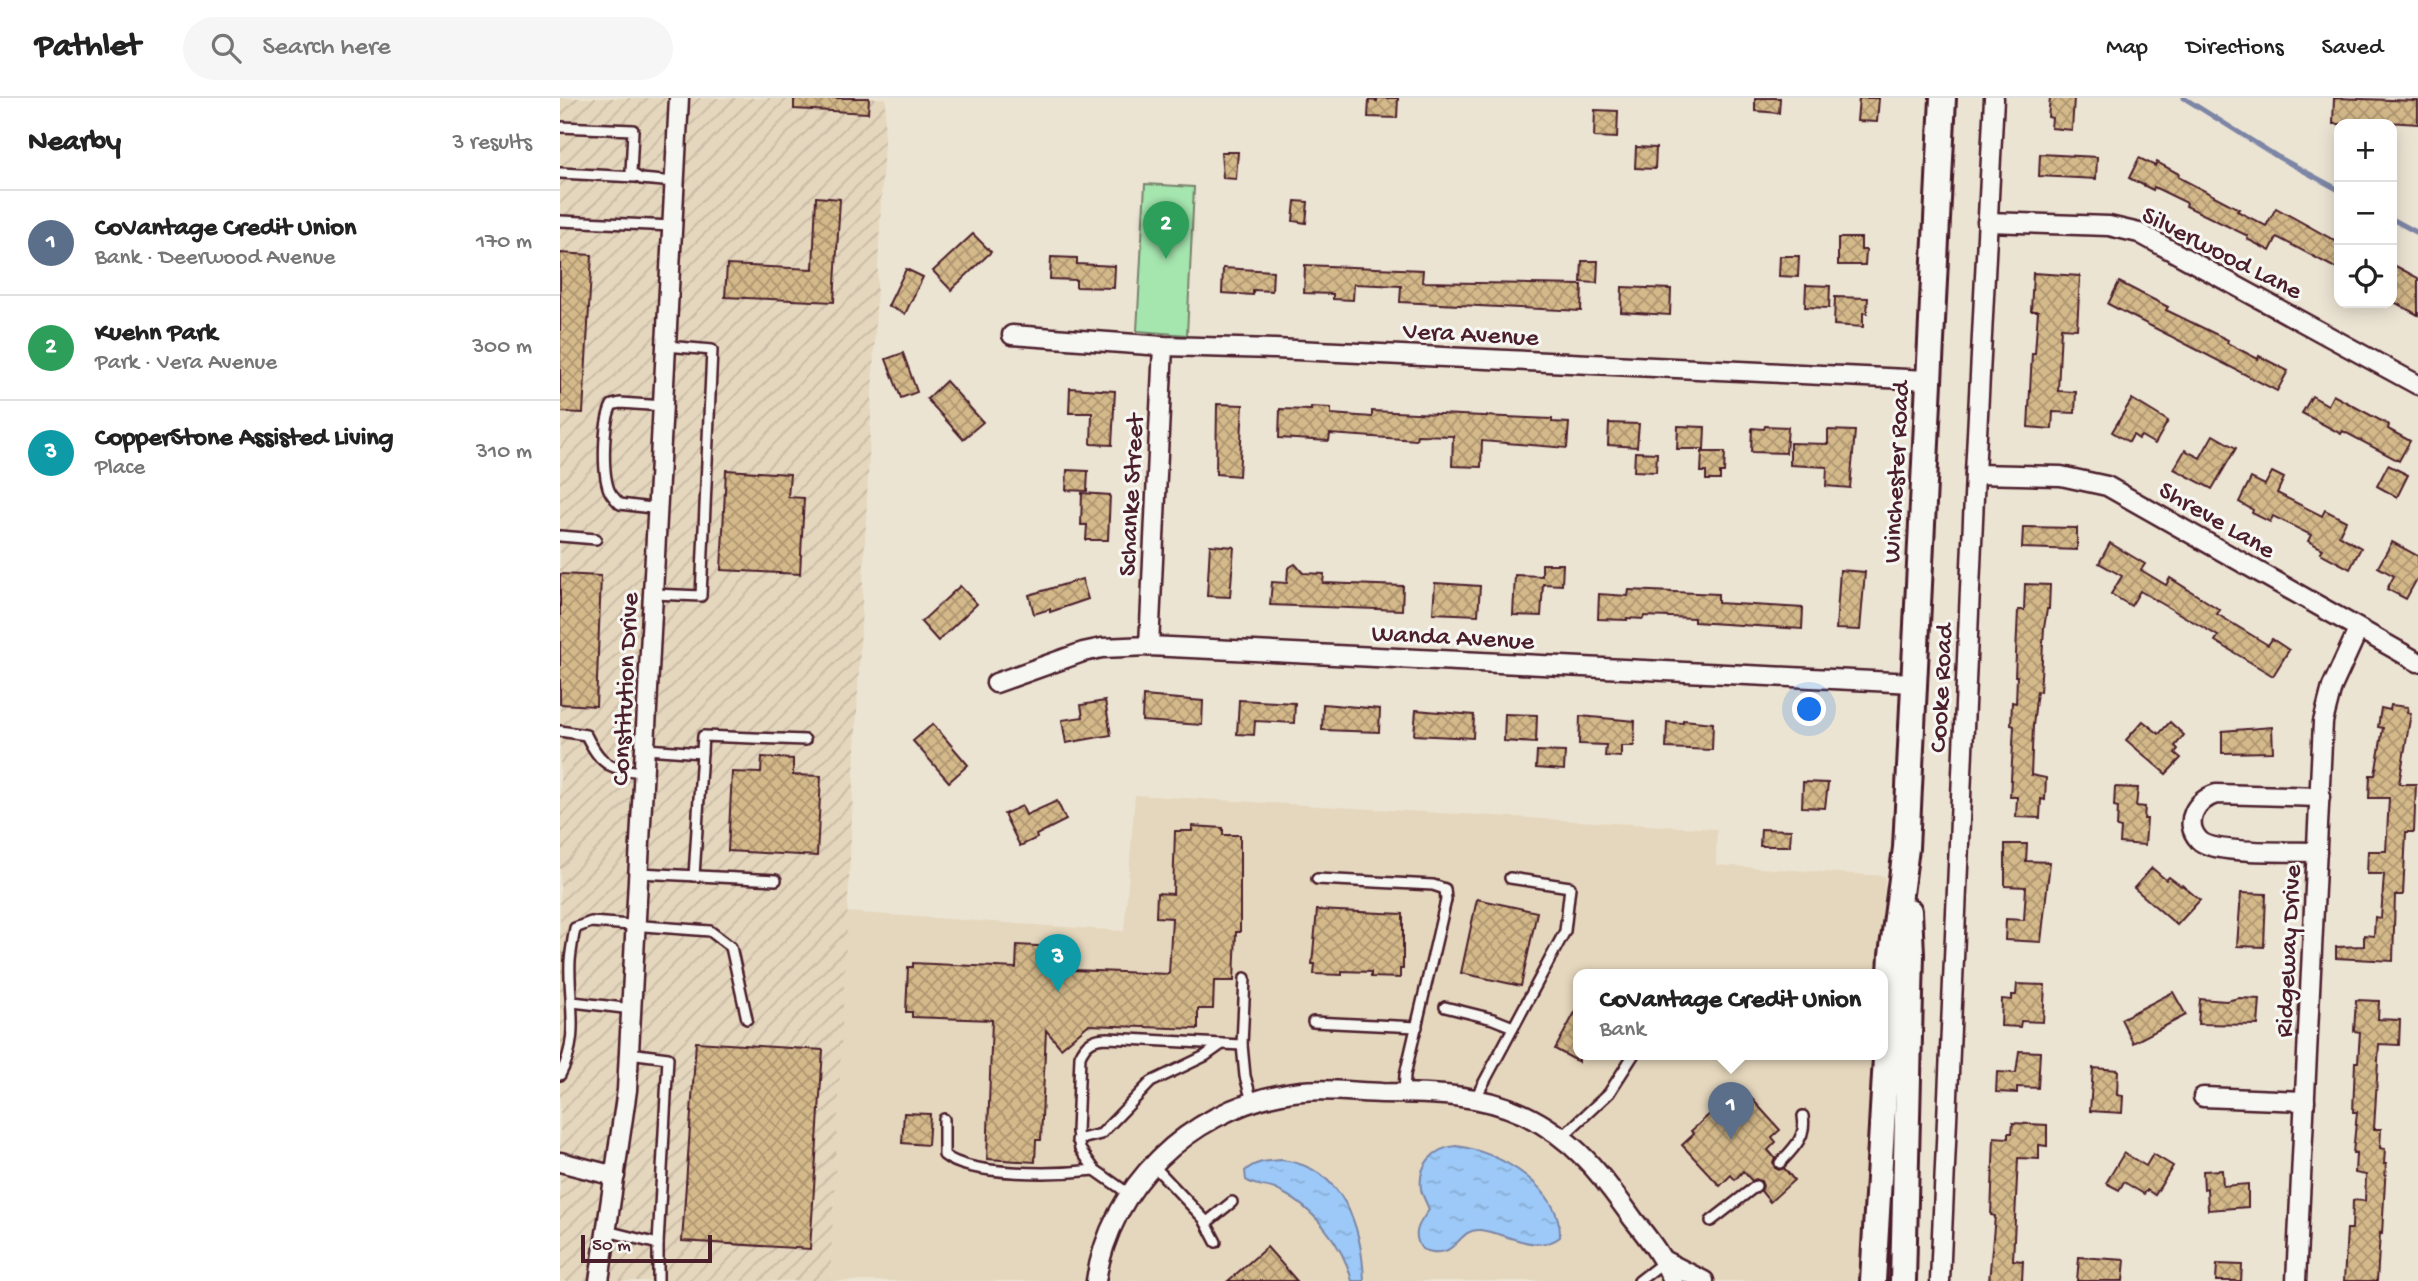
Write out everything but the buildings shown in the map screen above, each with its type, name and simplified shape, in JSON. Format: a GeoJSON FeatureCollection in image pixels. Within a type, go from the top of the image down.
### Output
{"type":"FeatureCollection","features":[{"type":"Feature","properties":{"kind":"main road","name":"Winchester Road"},"geometry":{"type":"LineString","coordinates":[[1888,1024],[1892,955],[1906,848],[1943,98]]}},
{"type":"Feature","properties":{"kind":"main road","name":"Winchester Road"},"geometry":{"type":"LineString","coordinates":[[1903,1281],[1911,954],[1906,848]]}},
{"type":"Feature","properties":{"kind":"main road","name":"Winchester Road"},"geometry":{"type":"LineString","coordinates":[[1873,1281],[1886,1060]]}},
{"type":"Feature","properties":{"kind":"street","name":"Constitution Drive"},"geometry":{"type":"LineString","coordinates":[[599,1281],[627,1090],[680,98]]}},
{"type":"Feature","properties":{"kind":"street","name":"Cooke Road"},"geometry":{"type":"LineString","coordinates":[[1940,1281],[1994,98]]}},
{"type":"Feature","properties":{"kind":"street","name":"Silverwood Lane"},"geometry":{"type":"LineString","coordinates":[[1987,222],[2109,226],[2139,233],[2418,385]]}},
{"type":"Feature","properties":{"kind":"street","name":"Vera Avenue"},"geometry":{"type":"LineString","coordinates":[[1012,335],[1163,346],[1928,380]]}},
{"type":"Feature","properties":{"kind":"street","name":"Schanke Street"},"geometry":{"type":"LineString","coordinates":[[1149,646],[1163,346]]}},
{"type":"Feature","properties":{"kind":"street","name":"Shreve Lane"},"geometry":{"type":"LineString","coordinates":[[1975,474],[2061,476],[2107,486],[2418,662]]}},
{"type":"Feature","properties":{"kind":"street","name":"Ridgeway Drive"},"geometry":{"type":"LineString","coordinates":[[2297,1281],[2326,707],[2332,687],[2358,630]]}},
{"type":"Feature","properties":{"kind":"street","name":"Wanda Avenue"},"geometry":{"type":"LineString","coordinates":[[996,683],[1083,652],[1102,648],[1149,646],[1914,683]]}},
{"type":"Feature","properties":{"kind":"street"},"geometry":{"type":"LineString","coordinates":[[2317,852],[2217,849],[2199,840],[2192,822],[2196,805],[2205,797],[2216,794],[2320,797]]}},
{"type":"Feature","properties":{"kind":"street"},"geometry":{"type":"LineString","coordinates":[[1096,1281],[1102,1252],[1115,1219],[1129,1194],[1152,1164],[1193,1130],[1223,1113],[1252,1101],[1283,1093],[1315,1090],[1475,1099],[1522,1114],[1562,1137],[1593,1165],[1665,1261],[1673,1281]]}},
{"type":"Feature","properties":{"kind":"street"},"geometry":{"type":"LineString","coordinates":[[2203,1097],[2305,1101]]}},
{"type":"Feature","properties":{"kind":"street"},"geometry":{"type":"LineString","coordinates":[[560,1161],[615,1176]]}},
{"type":"Feature","properties":{"kind":"street"},"geometry":{"type":"LineString","coordinates":[[1665,1261],[1704,1281]]}},
{"type":"Feature","properties":{"kind":"lane"},"geometry":{"type":"LineString","coordinates":[[560,127],[633,130],[630,168],[635,177]]}},
{"type":"Feature","properties":{"kind":"lane"},"geometry":{"type":"LineString","coordinates":[[560,173],[675,182]]}},
{"type":"Feature","properties":{"kind":"lane"},"geometry":{"type":"LineString","coordinates":[[560,220],[673,226]]}},
{"type":"Feature","properties":{"kind":"lane"},"geometry":{"type":"LineString","coordinates":[[654,594],[701,596],[712,349],[667,346]]}},
{"type":"Feature","properties":{"kind":"lane"},"geometry":{"type":"LineString","coordinates":[[659,509],[620,504],[610,492],[605,468],[608,414],[612,405],[620,403],[664,406]]}},
{"type":"Feature","properties":{"kind":"lane"},"geometry":{"type":"LineString","coordinates":[[560,536],[596,539]]}},
{"type":"Feature","properties":{"kind":"lane"},"geometry":{"type":"LineString","coordinates":[[560,731],[586,735],[596,755],[606,765],[620,770],[645,772]]}},
{"type":"Feature","properties":{"kind":"lane"},"geometry":{"type":"LineString","coordinates":[[694,876],[703,736],[805,740]]}},
{"type":"Feature","properties":{"kind":"lane"},"geometry":{"type":"LineString","coordinates":[[646,749],[702,753]]}},
{"type":"Feature","properties":{"kind":"lane"},"geometry":{"type":"LineString","coordinates":[[639,873],[776,880]]}},
{"type":"Feature","properties":{"kind":"lane"},"geometry":{"type":"LineString","coordinates":[[1475,1099],[1565,931],[1570,887],[1510,877]]}},
{"type":"Feature","properties":{"kind":"lane"},"geometry":{"type":"LineString","coordinates":[[1317,879],[1433,885],[1445,889],[1446,900],[1405,1075],[1404,1093]]}},
{"type":"Feature","properties":{"kind":"lane"},"geometry":{"type":"LineString","coordinates":[[560,1075],[574,1025],[570,961],[575,929],[591,922],[710,931],[730,947],[747,1019]]}},
{"type":"Feature","properties":{"kind":"lane"},"geometry":{"type":"LineString","coordinates":[[1245,978],[1242,1045],[1245,1076],[1252,1101]]}},
{"type":"Feature","properties":{"kind":"lane"},"geometry":{"type":"LineString","coordinates":[[573,1002],[632,1009]]}},
{"type":"Feature","properties":{"kind":"lane"},"geometry":{"type":"LineString","coordinates":[[1445,1007],[1493,1018],[1513,1027]]}},
{"type":"Feature","properties":{"kind":"lane"},"geometry":{"type":"LineString","coordinates":[[1313,1022],[1417,1027]]}},
{"type":"Feature","properties":{"kind":"lane"},"geometry":{"type":"LineString","coordinates":[[1129,1194],[1096,1170],[1084,1156],[1077,1140],[1080,1056],[1084,1047],[1091,1041],[1108,1038],[1242,1045]]}},
{"type":"Feature","properties":{"kind":"lane"},"geometry":{"type":"LineString","coordinates":[[1077,1140],[1101,1134],[1151,1082],[1205,1056],[1222,1044]]}},
{"type":"Feature","properties":{"kind":"lane"},"geometry":{"type":"LineString","coordinates":[[629,1054],[668,1058],[658,1281]]}},
{"type":"Feature","properties":{"kind":"lane"},"geometry":{"type":"LineString","coordinates":[[1562,1137],[1609,1093],[1629,1060]]}},
{"type":"Feature","properties":{"kind":"lane"},"geometry":{"type":"LineString","coordinates":[[1780,1163],[1798,1143],[1804,1128],[1803,1116]]}},
{"type":"Feature","properties":{"kind":"lane"},"geometry":{"type":"LineString","coordinates":[[944,1119],[944,1156],[960,1165],[983,1170],[1096,1170]]}},
{"type":"Feature","properties":{"kind":"lane"},"geometry":{"type":"LineString","coordinates":[[1152,1164],[1206,1223],[1216,1242]]}},
{"type":"Feature","properties":{"kind":"lane"},"geometry":{"type":"LineString","coordinates":[[1711,1221],[1756,1186]]}},
{"type":"Feature","properties":{"kind":"lane"},"geometry":{"type":"LineString","coordinates":[[1206,1223],[1232,1202]]}},
{"type":"Feature","properties":{"kind":"lane"},"geometry":{"type":"LineString","coordinates":[[607,1231],[658,1244]]}},
{"type":"Feature","properties":{"kind":"lane"},"geometry":{"type":"LineString","coordinates":[[1639,1281],[1665,1261]]}},
{"type":"Feature","properties":{"kind":"shaded area"},"geometry":{"type":"Polygon","coordinates":[[[560,98],[886,98],[830,1281],[560,1281],[560,98]]]}},
{"type":"Feature","properties":{"kind":"shaded area"},"geometry":{"type":"Polygon","coordinates":[[[1135,795],[1717,829],[1716,865],[1885,876],[1879,969],[1573,969],[1573,1060],[1874,1060],[1861,1281],[830,1281],[846,912],[1124,931],[1135,795]]]}},
{"type":"Feature","properties":{"kind":"green space"},"geometry":{"type":"Polygon","coordinates":[[[1145,184],[1194,187],[1187,335],[1137,331],[1145,184]]]}},
{"type":"Feature","properties":{"kind":"water"},"geometry":{"type":"Polygon","coordinates":[[[1456,1146],[1491,1155],[1525,1175],[1551,1203],[1558,1219],[1560,1237],[1542,1244],[1480,1230],[1466,1234],[1443,1252],[1422,1249],[1417,1233],[1419,1224],[1429,1210],[1421,1189],[1422,1172],[1434,1154],[1456,1146]]]}},
{"type":"Feature","properties":{"kind":"water"},"geometry":{"type":"Polygon","coordinates":[[[1282,1160],[1303,1165],[1321,1175],[1346,1203],[1359,1240],[1364,1281],[1352,1281],[1334,1240],[1314,1216],[1277,1190],[1246,1180],[1245,1171],[1253,1165],[1282,1160]]]}},
{"type":"Feature","properties":{"kind":"waterway"},"geometry":{"type":"LineString","coordinates":[[2184,98],[2278,157],[2334,187]]}},
{"type":"Feature","properties":{"kind":"waterway"},"geometry":{"type":"LineString","coordinates":[[2397,222],[2418,233]]}},
{"type":"Feature","properties":{"kind":"place","name":"Kuehn Park"},"geometry":{"type":"Point","coordinates":[1166,259]}},
{"type":"Feature","properties":{"kind":"place","name":"CopperStone Assisted Living"},"geometry":{"type":"Point","coordinates":[1058,992]}},
{"type":"Feature","properties":{"kind":"place","name":"CoVantage Credit Union"},"geometry":{"type":"Point","coordinates":[1731,1140]}}]}
